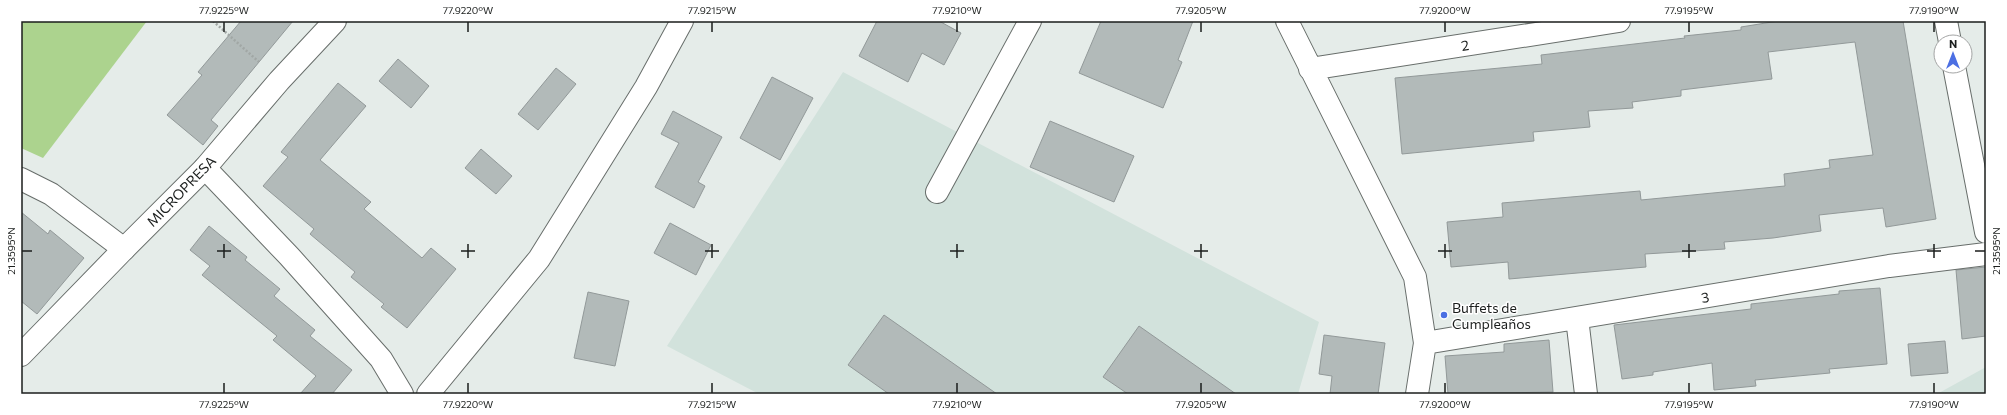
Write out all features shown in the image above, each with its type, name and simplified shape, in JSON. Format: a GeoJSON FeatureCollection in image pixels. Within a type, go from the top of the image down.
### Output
{"type":"FeatureCollection","features":[{"type":"Feature","properties":{"kind":"street","name":"MICROPRESA"},"geometry":{"type":"LineString","coordinates":[[21,355],[124,248],[205,168],[279,81],[335,21]]}},
{"type":"Feature","properties":{"kind":"street"},"geometry":{"type":"LineString","coordinates":[[428,394],[539,259],[646,87],[682,21]]}},
{"type":"Feature","properties":{"kind":"street"},"geometry":{"type":"LineString","coordinates":[[937,192],[1030,21]]}},
{"type":"Feature","properties":{"kind":"street"},"geometry":{"type":"LineString","coordinates":[[1287,21],[1415,277],[1426,343],[1417,394]]}},
{"type":"Feature","properties":{"kind":"street","name":"2"},"geometry":{"type":"LineString","coordinates":[[1310,69],[1619,21]]}},
{"type":"Feature","properties":{"kind":"street"},"geometry":{"type":"LineString","coordinates":[[1946,21],[1948,34]]}},
{"type":"Feature","properties":{"kind":"street"},"geometry":{"type":"LineString","coordinates":[[1956,74],[1986,232]]}},
{"type":"Feature","properties":{"kind":"street"},"geometry":{"type":"LineString","coordinates":[[205,168],[289,256],[381,359],[402,394]]}},
{"type":"Feature","properties":{"kind":"street"},"geometry":{"type":"LineString","coordinates":[[21,179],[51,194],[124,248]]}},
{"type":"Feature","properties":{"kind":"street","name":"3"},"geometry":{"type":"LineString","coordinates":[[1426,343],[1889,266],[1986,254]]}},
{"type":"Feature","properties":{"kind":"street"},"geometry":{"type":"LineString","coordinates":[[1577,318],[1586,394]]}},
{"type":"Feature","properties":{"kind":"path"},"geometry":{"type":"LineString","coordinates":[[213,21],[279,81]]}},
{"type":"Feature","properties":{"kind":"shaded area"},"geometry":{"type":"Polygon","coordinates":[[[843,72],[1319,322],[1298,394],[759,394],[667,346],[843,72]]]}},
{"type":"Feature","properties":{"kind":"shaded area"},"geometry":{"type":"Polygon","coordinates":[[[1986,367],[1986,394],[1937,394],[1986,367]]]}},
{"type":"Feature","properties":{"kind":"green space"},"geometry":{"type":"Polygon","coordinates":[[[21,21],[147,21],[43,158],[21,148],[21,21]]]}},
{"type":"Feature","properties":{"kind":"building"},"geometry":{"type":"Polygon","coordinates":[[[241,21],[293,21],[211,120],[218,126],[203,145],[167,115],[202,75],[198,72],[241,21]]]}},
{"type":"Feature","properties":{"kind":"building"},"geometry":{"type":"Polygon","coordinates":[[[877,21],[939,21],[961,33],[944,65],[922,53],[908,82],[859,56],[877,21]]]}},
{"type":"Feature","properties":{"kind":"building"},"geometry":{"type":"Polygon","coordinates":[[[1101,21],[1193,21],[1178,60],[1182,62],[1163,108],[1079,73],[1101,21]]]}},
{"type":"Feature","properties":{"kind":"building"},"geometry":{"type":"Polygon","coordinates":[[[1778,21],[1903,21],[1936,219],[1886,227],[1883,208],[1819,215],[1821,231],[1773,238],[1724,242],[1725,249],[1645,254],[1646,267],[1509,279],[1508,262],[1451,267],[1447,222],[1503,217],[1502,203],[1640,191],[1641,200],[1785,186],[1784,174],[1830,168],[1829,160],[1873,155],[1855,42],[1768,52],[1772,79],[1681,90],[1681,96],[1632,102],[1633,108],[1588,111],[1590,127],[1533,132],[1534,141],[1402,154],[1395,78],[1542,64],[1541,55],[1741,30],[1741,27],[1778,21]]]}},
{"type":"Feature","properties":{"kind":"building"},"geometry":{"type":"Polygon","coordinates":[[[398,59],[429,86],[411,108],[379,81],[398,59]]]}},
{"type":"Feature","properties":{"kind":"building"},"geometry":{"type":"Polygon","coordinates":[[[556,68],[576,84],[538,130],[518,114],[556,68]]]}},
{"type":"Feature","properties":{"kind":"building"},"geometry":{"type":"Polygon","coordinates":[[[772,77],[813,98],[780,160],[740,138],[772,77]]]}},
{"type":"Feature","properties":{"kind":"building"},"geometry":{"type":"Polygon","coordinates":[[[338,83],[366,106],[320,160],[371,202],[364,209],[422,258],[431,248],[456,269],[407,328],[381,307],[384,304],[351,277],[355,272],[310,234],[314,229],[263,186],[288,157],[281,152],[338,83]]]}},
{"type":"Feature","properties":{"kind":"building"},"geometry":{"type":"Polygon","coordinates":[[[673,111],[722,137],[698,182],[705,186],[694,208],[655,187],[679,143],[661,134],[673,111]]]}},
{"type":"Feature","properties":{"kind":"building"},"geometry":{"type":"Polygon","coordinates":[[[1050,121],[1134,156],[1114,202],[1030,167],[1050,121]]]}},
{"type":"Feature","properties":{"kind":"building"},"geometry":{"type":"Polygon","coordinates":[[[481,149],[512,176],[496,194],[465,168],[481,149]]]}},
{"type":"Feature","properties":{"kind":"building"},"geometry":{"type":"Polygon","coordinates":[[[21,212],[48,234],[50,230],[84,258],[37,314],[21,301],[21,212]]]}},
{"type":"Feature","properties":{"kind":"building"},"geometry":{"type":"Polygon","coordinates":[[[670,223],[711,245],[696,275],[654,253],[670,223]]]}},
{"type":"Feature","properties":{"kind":"building"},"geometry":{"type":"Polygon","coordinates":[[[209,226],[247,257],[245,260],[280,289],[274,296],[315,330],[310,336],[352,370],[332,394],[300,394],[316,376],[273,340],[277,336],[202,275],[210,266],[190,250],[209,226]]]}},
{"type":"Feature","properties":{"kind":"building"},"geometry":{"type":"Polygon","coordinates":[[[1986,267],[1986,336],[1962,339],[1956,270],[1986,267]]]}},
{"type":"Feature","properties":{"kind":"building"},"geometry":{"type":"Polygon","coordinates":[[[1880,288],[1887,364],[1829,369],[1830,373],[1755,380],[1756,386],[1714,390],[1712,363],[1653,372],[1653,375],[1622,379],[1614,325],[1751,309],[1751,304],[1839,294],[1839,291],[1880,288]]]}},
{"type":"Feature","properties":{"kind":"building"},"geometry":{"type":"Polygon","coordinates":[[[588,292],[629,301],[615,366],[574,358],[588,292]]]}},
{"type":"Feature","properties":{"kind":"building"},"geometry":{"type":"Polygon","coordinates":[[[884,315],[997,394],[889,394],[848,365],[884,315]]]}},
{"type":"Feature","properties":{"kind":"building"},"geometry":{"type":"Polygon","coordinates":[[[1139,326],[1236,394],[1128,394],[1103,377],[1139,326]]]}},
{"type":"Feature","properties":{"kind":"building"},"geometry":{"type":"Polygon","coordinates":[[[1324,335],[1385,343],[1378,394],[1330,394],[1332,376],[1319,374],[1324,335]]]}},
{"type":"Feature","properties":{"kind":"building"},"geometry":{"type":"Polygon","coordinates":[[[1549,340],[1553,392],[1448,394],[1445,356],[1504,352],[1504,344],[1549,340]]]}},
{"type":"Feature","properties":{"kind":"building"},"geometry":{"type":"Polygon","coordinates":[[[1945,341],[1948,373],[1911,376],[1908,344],[1945,341]]]}},
{"type":"Feature","properties":{"kind":"place","name":"Buffets de Cumpleaños"},"geometry":{"type":"Point","coordinates":[1444,315]}}]}
